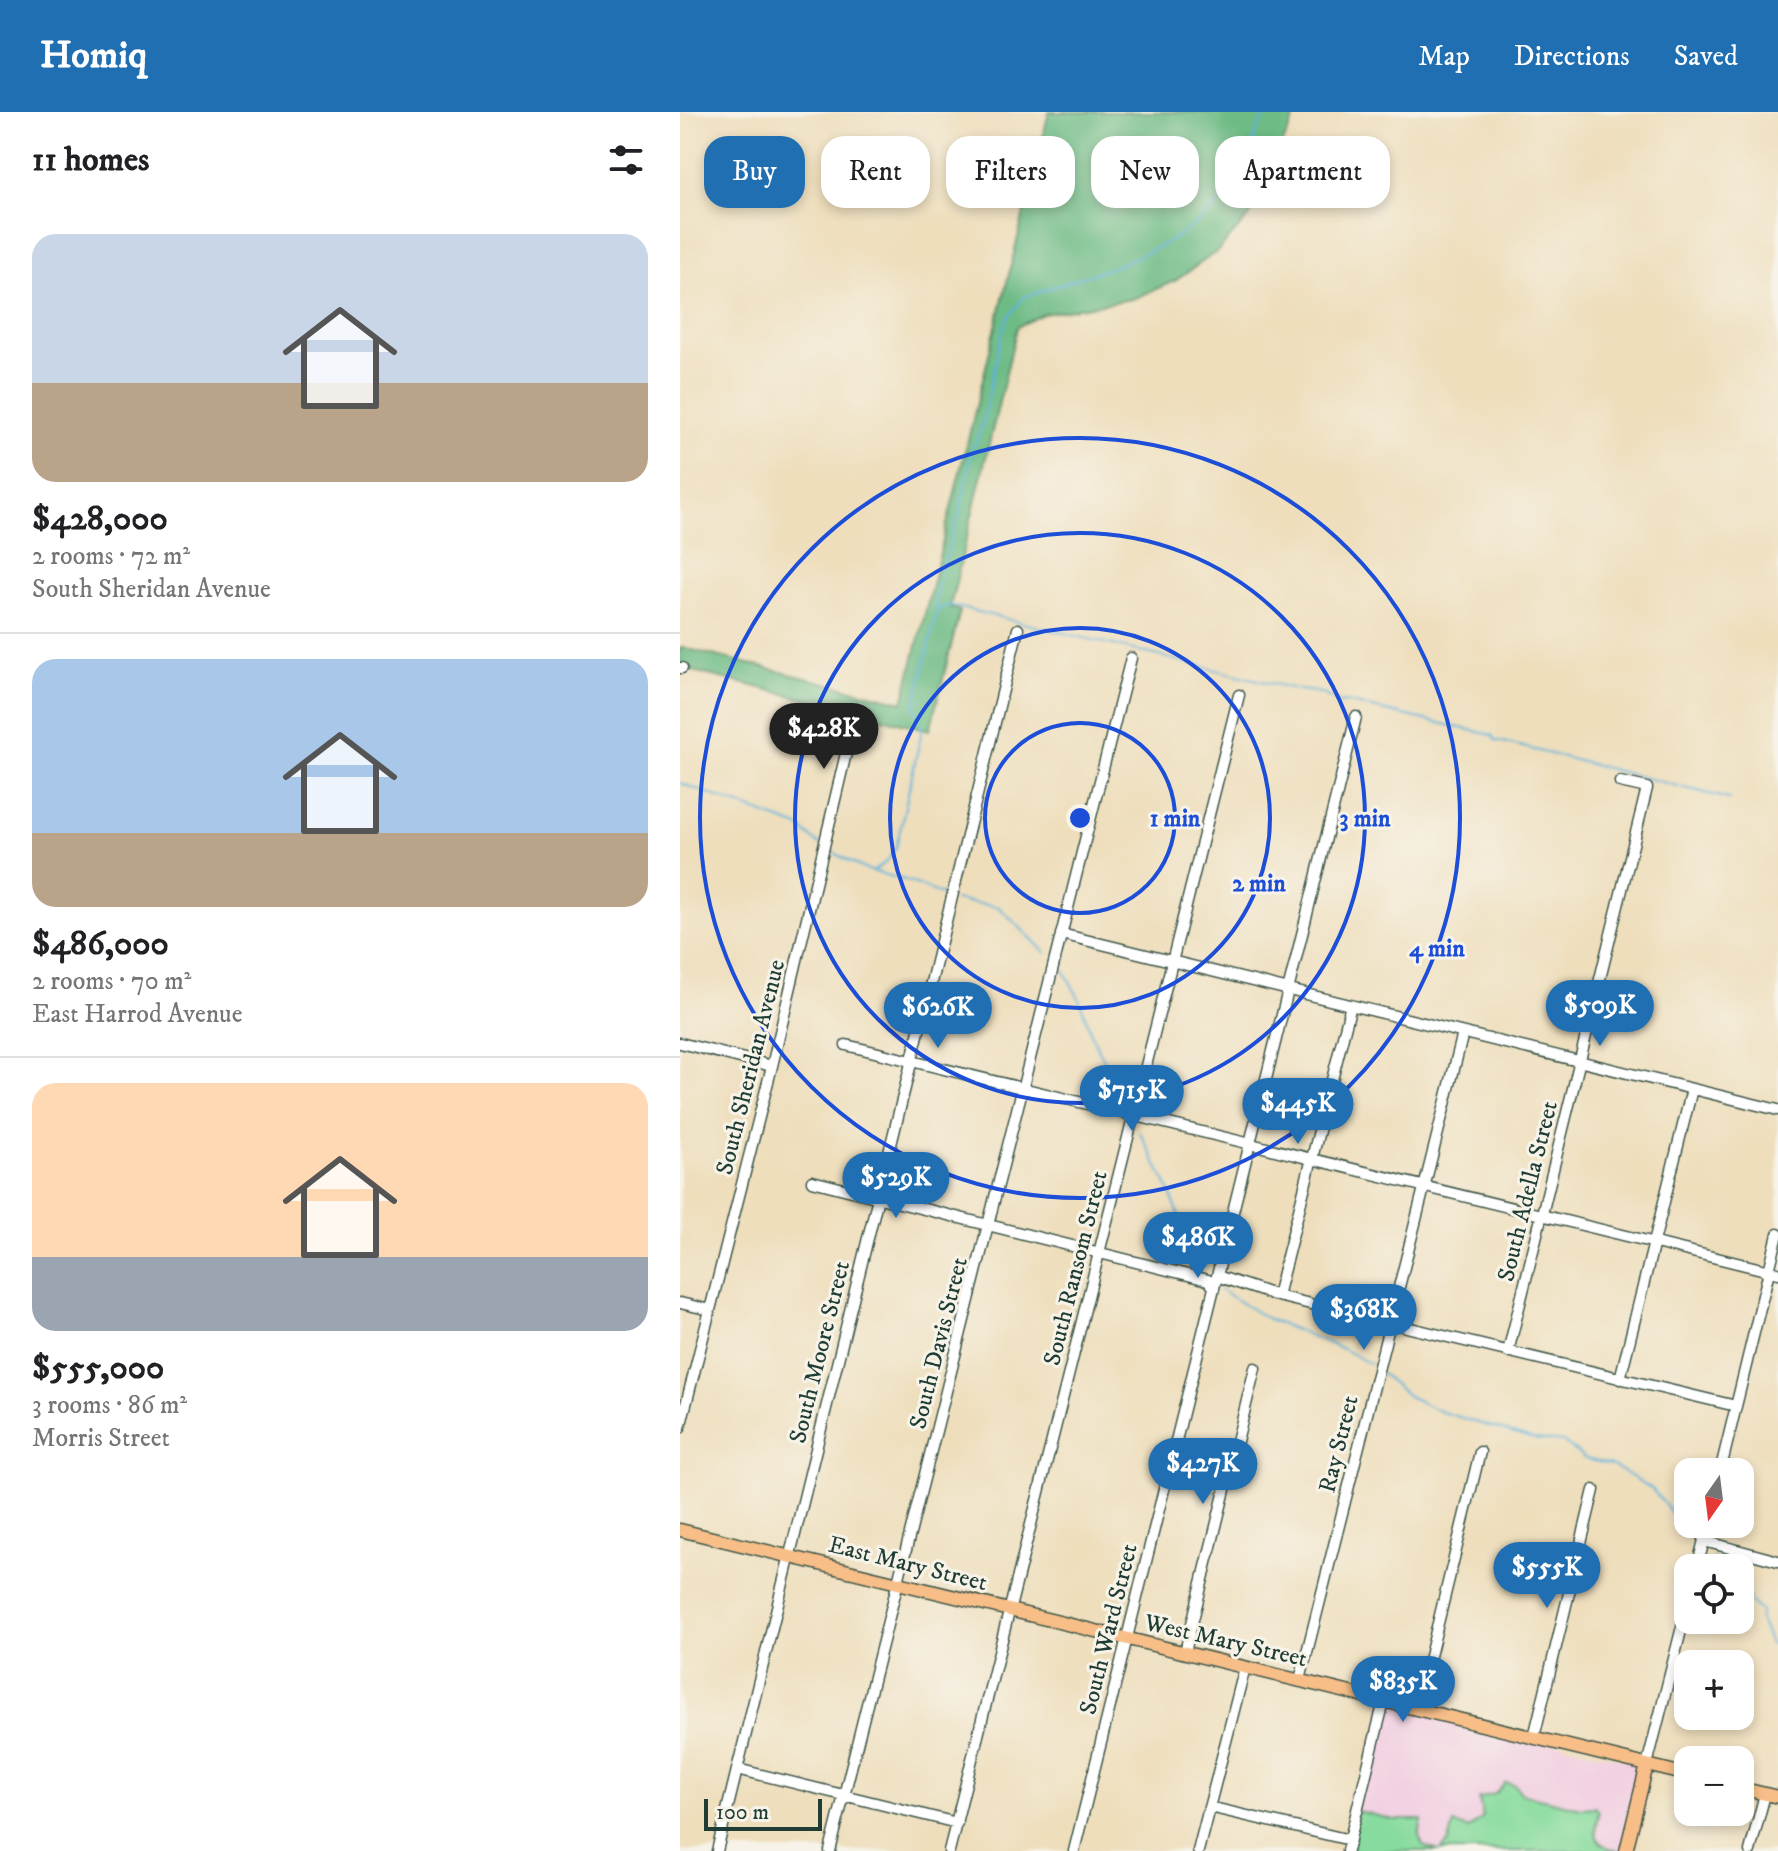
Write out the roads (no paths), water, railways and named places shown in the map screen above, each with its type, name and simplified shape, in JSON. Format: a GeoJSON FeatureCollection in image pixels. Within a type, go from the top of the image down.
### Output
{"type":"FeatureCollection","features":[{"type":"Feature","properties":{"kind":"main road","name":"East Mary Street"},"geometry":{"type":"LineString","coordinates":[[680,1530],[1126,1639]]}},
{"type":"Feature","properties":{"kind":"main road","name":"West Mary Street"},"geometry":{"type":"LineString","coordinates":[[1126,1639],[1674,1772]]}},
{"type":"Feature","properties":{"kind":"main road"},"geometry":{"type":"LineString","coordinates":[[1626,1851],[1647,1765]]}},
{"type":"Feature","properties":{"kind":"main road"},"geometry":{"type":"LineString","coordinates":[[1754,1791],[1778,1797]]}},
{"type":"Feature","properties":{"kind":"street","name":"South Moore Street"},"geometry":{"type":"LineString","coordinates":[[717,1851],[1018,629]]}},
{"type":"Feature","properties":{"kind":"street","name":"South Davis Street"},"geometry":{"type":"LineString","coordinates":[[830,1851],[1131,658]]}},
{"type":"Feature","properties":{"kind":"street","name":"South Ransom Street"},"geometry":{"type":"LineString","coordinates":[[949,1851],[1239,695]]}},
{"type":"Feature","properties":{"kind":"street","name":"South Sheridan Avenue"},"geometry":{"type":"LineString","coordinates":[[680,1428],[772,1066],[855,715]]}},
{"type":"Feature","properties":{"kind":"street","name":"South Ward Street"},"geometry":{"type":"LineString","coordinates":[[1074,1851],[1356,717]]}},
{"type":"Feature","properties":{"kind":"street","name":"South Adella Street"},"geometry":{"type":"LineString","coordinates":[[1508,1352],[1647,788],[1620,782]]}},
{"type":"Feature","properties":{"kind":"street"},"geometry":{"type":"LineString","coordinates":[[1061,934],[1778,1110]]}},
{"type":"Feature","properties":{"kind":"street"},"geometry":{"type":"LineString","coordinates":[[1277,1296],[1351,1005]]}},
{"type":"Feature","properties":{"kind":"street","name":"Ray Street"},"geometry":{"type":"LineString","coordinates":[[1300,1680],[1463,1033]]}},
{"type":"Feature","properties":{"kind":"street"},"geometry":{"type":"LineString","coordinates":[[680,1043],[772,1066]]}},
{"type":"Feature","properties":{"kind":"street"},"geometry":{"type":"LineString","coordinates":[[846,1045],[1774,1272]]}},
{"type":"Feature","properties":{"kind":"street"},"geometry":{"type":"LineString","coordinates":[[1620,1379],[1692,1089]]}},
{"type":"Feature","properties":{"kind":"street"},"geometry":{"type":"LineString","coordinates":[[812,1181],[1215,1282],[1736,1406]]}},
{"type":"Feature","properties":{"kind":"street"},"geometry":{"type":"LineString","coordinates":[[1723,1458],[1774,1272],[1778,1234]]}},
{"type":"Feature","properties":{"kind":"street"},"geometry":{"type":"LineString","coordinates":[[680,1303],[710,1310]]}},
{"type":"Feature","properties":{"kind":"street"},"geometry":{"type":"LineString","coordinates":[[1185,1652],[1255,1368]]}},
{"type":"Feature","properties":{"kind":"street"},"geometry":{"type":"LineString","coordinates":[[1417,1709],[1480,1452]]}},
{"type":"Feature","properties":{"kind":"street"},"geometry":{"type":"LineString","coordinates":[[1534,1737],[1594,1490]]}},
{"type":"Feature","properties":{"kind":"street"},"geometry":{"type":"LineString","coordinates":[[1701,1554],[1705,1538]]}},
{"type":"Feature","properties":{"kind":"street"},"geometry":{"type":"LineString","coordinates":[[1704,1541],[1778,1561]]}},
{"type":"Feature","properties":{"kind":"street"},"geometry":{"type":"LineString","coordinates":[[1647,1765],[1680,1634]]}},
{"type":"Feature","properties":{"kind":"street"},"geometry":{"type":"LineString","coordinates":[[1198,1851],[1245,1667]]}},
{"type":"Feature","properties":{"kind":"street"},"geometry":{"type":"LineString","coordinates":[[1209,1807],[1349,1846],[1384,1701]]}},
{"type":"Feature","properties":{"kind":"street"},"geometry":{"type":"LineString","coordinates":[[737,1769],[957,1823]]}},
{"type":"Feature","properties":{"kind":"street"},"geometry":{"type":"LineString","coordinates":[[1750,1851],[1765,1794]]}},
{"type":"Feature","properties":{"kind":"waterway"},"geometry":{"type":"LineString","coordinates":[[875,870],[887,861],[896,848],[922,730],[915,707],[937,610],[937,586],[961,507],[972,450],[982,426],[1008,317],[1024,297],[1121,264],[1169,242],[1196,224],[1237,181],[1268,112]]}},
{"type":"Feature","properties":{"kind":"waterway"},"geometry":{"type":"LineString","coordinates":[[938,610],[949,605],[1321,693],[1340,703],[1492,735],[1495,740],[1729,799]]}},
{"type":"Feature","properties":{"kind":"waterway"},"geometry":{"type":"LineString","coordinates":[[680,783],[799,827],[820,845]]}},
{"type":"Feature","properties":{"kind":"waterway"},"geometry":{"type":"LineString","coordinates":[[829,850],[864,869],[908,881],[948,897]]}},
{"type":"Feature","properties":{"kind":"waterway"},"geometry":{"type":"LineString","coordinates":[[954,900],[999,907],[1046,953]]}},
{"type":"Feature","properties":{"kind":"waterway"},"geometry":{"type":"LineString","coordinates":[[1064,971],[1079,998],[1093,1039],[1123,1095]]}},
{"type":"Feature","properties":{"kind":"waterway"},"geometry":{"type":"LineString","coordinates":[[1140,1132],[1168,1187],[1191,1255],[1206,1266]]}},
{"type":"Feature","properties":{"kind":"waterway"},"geometry":{"type":"LineString","coordinates":[[1220,1290],[1266,1318],[1343,1349],[1370,1364]]}},
{"type":"Feature","properties":{"kind":"waterway"},"geometry":{"type":"LineString","coordinates":[[1382,1374],[1408,1396],[1442,1412],[1532,1439],[1563,1442],[1585,1459],[1612,1465],[1652,1489],[1693,1539]]}},
{"type":"Feature","properties":{"kind":"waterway"},"geometry":{"type":"LineString","coordinates":[[1754,1605],[1761,1612],[1759,1618],[1770,1644],[1774,1644],[1778,1652]]}}]}
